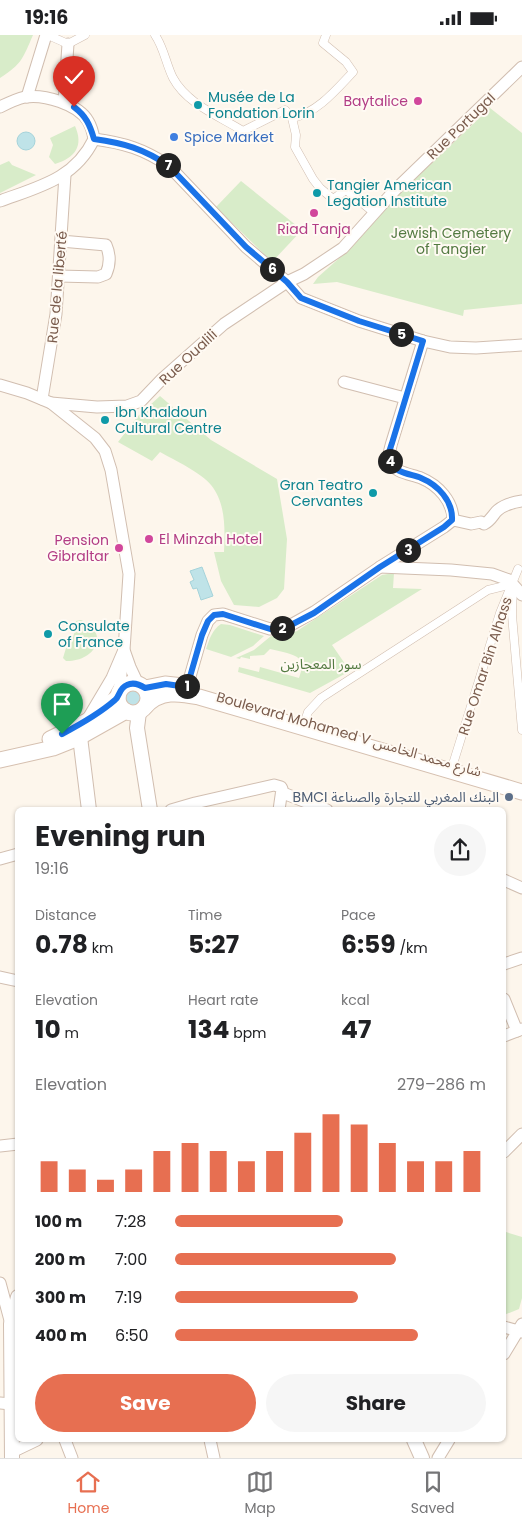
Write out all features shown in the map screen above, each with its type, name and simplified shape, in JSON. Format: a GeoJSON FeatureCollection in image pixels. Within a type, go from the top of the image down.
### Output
{"type":"FeatureCollection","features":[{"type":"Feature","properties":{"kind":"main road"},"geometry":{"type":"LineString","coordinates":[[0,752],[49,739],[87,721],[119,695],[123,687],[128,684],[142,686],[148,695],[137,710]]}},
{"type":"Feature","properties":{"kind":"main road","name":"Boulevard Mohamed V شارع محمد الخامس"},"geometry":{"type":"LineString","coordinates":[[142,686],[181,686],[522,784]]}},
{"type":"Feature","properties":{"kind":"main road"},"geometry":{"type":"LineString","coordinates":[[0,760],[46,751],[137,710],[164,695],[177,693],[522,792]]}},
{"type":"Feature","properties":{"kind":"main road"},"geometry":{"type":"LineString","coordinates":[[119,695],[120,706],[137,710]]}},
{"type":"Feature","properties":{"kind":"main road"},"geometry":{"type":"LineString","coordinates":[[80,737],[87,721]]}},
{"type":"Feature","properties":{"kind":"street"},"geometry":{"type":"LineString","coordinates":[[27,97],[47,35],[68,44]]}},
{"type":"Feature","properties":{"kind":"street"},"geometry":{"type":"LineString","coordinates":[[68,44],[85,35]]}},
{"type":"Feature","properties":{"kind":"street"},"geometry":{"type":"LineString","coordinates":[[156,35],[162,45],[173,77],[186,96],[243,131],[285,110],[292,118],[296,135],[295,147],[320,188],[333,199],[346,190],[372,211]]}},
{"type":"Feature","properties":{"kind":"street"},"geometry":{"type":"LineString","coordinates":[[292,118],[305,115],[329,97],[353,72],[325,39]]}},
{"type":"Feature","properties":{"kind":"street"},"geometry":{"type":"LineString","coordinates":[[64,103],[68,44]]}},
{"type":"Feature","properties":{"kind":"street","name":"Rue Portugal"},"geometry":{"type":"LineString","coordinates":[[287,282],[304,274],[343,248],[395,190],[522,67]]}},
{"type":"Feature","properties":{"kind":"street"},"geometry":{"type":"LineString","coordinates":[[0,107],[27,97],[40,97],[64,103],[82,113],[88,121],[94,139],[83,158],[65,175],[0,201]]}},
{"type":"Feature","properties":{"kind":"street"},"geometry":{"type":"LineString","coordinates":[[94,139],[135,147],[169,166],[251,252],[287,282],[301,298],[423,341],[450,347],[476,348],[522,345]]}},
{"type":"Feature","properties":{"kind":"street","name":"Rue de la liberté"},"geometry":{"type":"LineString","coordinates":[[47,401],[59,276],[65,175]]}},
{"type":"Feature","properties":{"kind":"street"},"geometry":{"type":"LineString","coordinates":[[59,276],[98,277],[106,274],[109,265],[109,253],[106,245],[61,241]]}},
{"type":"Feature","properties":{"kind":"street","name":"Rue Oualili"},"geometry":{"type":"LineString","coordinates":[[47,401],[97,407],[127,406],[141,401],[163,378],[218,328],[287,282]]}},
{"type":"Feature","properties":{"kind":"street"},"geometry":{"type":"LineString","coordinates":[[423,341],[389,454],[391,464],[395,469],[432,483],[440,491],[448,503],[452,520]]}},
{"type":"Feature","properties":{"kind":"street"},"geometry":{"type":"LineString","coordinates":[[344,382],[405,398]]}},
{"type":"Feature","properties":{"kind":"street"},"geometry":{"type":"LineString","coordinates":[[0,385],[47,401],[95,438],[103,447],[108,457],[129,574],[119,695]]}},
{"type":"Feature","properties":{"kind":"street"},"geometry":{"type":"LineString","coordinates":[[452,520],[471,524],[480,522],[484,524],[490,521],[498,510],[522,501]]}},
{"type":"Feature","properties":{"kind":"street"},"geometry":{"type":"LineString","coordinates":[[181,686],[208,621],[214,615],[223,614],[270,629],[282,628],[314,613],[452,520]]}},
{"type":"Feature","properties":{"kind":"street"},"geometry":{"type":"LineString","coordinates":[[380,567],[492,574],[504,577],[522,595]]}},
{"type":"Feature","properties":{"kind":"street","name":"Rue Omar Bin Alhass"},"geometry":{"type":"LineString","coordinates":[[453,764],[500,613],[518,569]]}},
{"type":"Feature","properties":{"kind":"street"},"geometry":{"type":"LineString","coordinates":[[305,721],[308,712],[321,698],[488,590],[513,584]]}},
{"type":"Feature","properties":{"kind":"street"},"geometry":{"type":"LineString","coordinates":[[513,584],[512,615],[522,730]]}},
{"type":"Feature","properties":{"kind":"street"},"geometry":{"type":"LineString","coordinates":[[124,650],[130,667],[142,686]]}},
{"type":"Feature","properties":{"kind":"street"},"geometry":{"type":"LineString","coordinates":[[87,721],[105,692],[124,650]]}},
{"type":"Feature","properties":{"kind":"street"},"geometry":{"type":"LineString","coordinates":[[137,710],[137,728],[150,807]]}},
{"type":"Feature","properties":{"kind":"street"},"geometry":{"type":"LineString","coordinates":[[80,737],[89,807]]}},
{"type":"Feature","properties":{"kind":"street"},"geometry":{"type":"LineString","coordinates":[[183,807],[270,785],[281,787],[282,795],[280,807]]}},
{"type":"Feature","properties":{"kind":"street"},"geometry":{"type":"LineString","coordinates":[[282,795],[318,807]]}},
{"type":"Feature","properties":{"kind":"street"},"geometry":{"type":"LineString","coordinates":[[0,859],[15,855]]}},
{"type":"Feature","properties":{"kind":"street"},"geometry":{"type":"LineString","coordinates":[[506,881],[522,888]]}},
{"type":"Feature","properties":{"kind":"street"},"geometry":{"type":"LineString","coordinates":[[506,962],[522,958]]}},
{"type":"Feature","properties":{"kind":"street"},"geometry":{"type":"LineString","coordinates":[[0,977],[15,980]]}},
{"type":"Feature","properties":{"kind":"street"},"geometry":{"type":"LineString","coordinates":[[506,1003],[519,1030],[506,1036]]}},
{"type":"Feature","properties":{"kind":"street"},"geometry":{"type":"LineString","coordinates":[[506,1150],[522,1134]]}},
{"type":"Feature","properties":{"kind":"street"},"geometry":{"type":"LineString","coordinates":[[0,1146],[15,1144]]}},
{"type":"Feature","properties":{"kind":"street"},"geometry":{"type":"LineString","coordinates":[[0,1283],[11,1324],[13,1368],[6,1403],[12,1455],[34,1442]]}},
{"type":"Feature","properties":{"kind":"street"},"geometry":{"type":"LineString","coordinates":[[11,1324],[15,1309]]}},
{"type":"Feature","properties":{"kind":"street"},"geometry":{"type":"LineString","coordinates":[[506,1327],[521,1329],[506,1351]]}},
{"type":"Feature","properties":{"kind":"street"},"geometry":{"type":"LineString","coordinates":[[65,1442],[72,1458]]}},
{"type":"Feature","properties":{"kind":"street"},"geometry":{"type":"LineString","coordinates":[[210,1442],[214,1458]]}},
{"type":"Feature","properties":{"kind":"street"},"geometry":{"type":"LineString","coordinates":[[415,1442],[422,1458]]}},
{"type":"Feature","properties":{"kind":"street"},"geometry":{"type":"LineString","coordinates":[[438,1458],[448,1442]]}},
{"type":"Feature","properties":{"kind":"green space"},"geometry":{"type":"Polygon","coordinates":[[[0,35],[33,35],[21,60],[13,69],[0,78],[0,35]]]}},
{"type":"Feature","properties":{"kind":"green space","name":"Jewish Cemetery of Tangier"},"geometry":{"type":"Polygon","coordinates":[[[490,108],[522,133],[522,304],[464,310],[463,316],[337,282],[313,284],[318,277],[353,246],[398,195],[490,108]]]}},
{"type":"Feature","properties":{"kind":"green space"},"geometry":{"type":"Polygon","coordinates":[[[75,126],[78,133],[76,150],[68,158],[55,164],[49,157],[53,145],[50,138],[75,126]]]}},
{"type":"Feature","properties":{"kind":"green space"},"geometry":{"type":"Polygon","coordinates":[[[9,161],[12,165],[36,175],[0,193],[0,165],[9,161]]]}},
{"type":"Feature","properties":{"kind":"green space"},"geometry":{"type":"Polygon","coordinates":[[[241,181],[302,230],[272,262],[216,207],[241,181]]]}},
{"type":"Feature","properties":{"kind":"green space"},"geometry":{"type":"Polygon","coordinates":[[[160,396],[211,440],[277,479],[287,539],[284,589],[277,598],[259,607],[234,605],[221,581],[214,552],[224,552],[224,517],[220,500],[207,480],[195,471],[160,452],[152,461],[118,442],[138,416],[160,396]]]}},
{"type":"Feature","properties":{"kind":"green space","name":"سور المعجازين"},"geometry":{"type":"Polygon","coordinates":[[[394,573],[393,588],[422,589],[332,645],[350,671],[310,693],[238,672],[239,667],[259,672],[260,667],[299,678],[302,668],[300,659],[287,653],[270,649],[264,655],[250,656],[250,659],[236,658],[254,650],[271,636],[283,636],[297,631],[382,575],[394,573]]]}},
{"type":"Feature","properties":{"kind":"green space"},"geometry":{"type":"Polygon","coordinates":[[[81,620],[96,632],[96,646],[85,657],[66,661],[63,658],[66,648],[70,646],[75,631],[72,629],[76,621],[81,620]]]}},
{"type":"Feature","properties":{"kind":"green space"},"geometry":{"type":"Polygon","coordinates":[[[221,624],[264,636],[253,646],[231,657],[206,649],[213,632],[221,624]]]}},
{"type":"Feature","properties":{"kind":"green space"},"geometry":{"type":"Polygon","coordinates":[[[506,1232],[522,1237],[522,1298],[519,1309],[506,1314],[506,1232]]]}},
{"type":"Feature","properties":{"kind":"water"},"geometry":{"type":"Polygon","coordinates":[[[26,132],[32,135],[35,141],[32,147],[26,150],[20,147],[17,141],[20,135],[26,132]]]}},
{"type":"Feature","properties":{"kind":"water"},"geometry":{"type":"Polygon","coordinates":[[[202,567],[213,596],[201,600],[197,588],[193,589],[190,582],[194,580],[190,571],[202,567]]]}},
{"type":"Feature","properties":{"kind":"water"},"geometry":{"type":"Polygon","coordinates":[[[129,688],[137,688],[143,694],[143,702],[137,708],[129,708],[123,702],[123,694],[129,688]]]}},
{"type":"Feature","properties":{"kind":"place","name":"Baytalice"},"geometry":{"type":"Point","coordinates":[418,101]}},
{"type":"Feature","properties":{"kind":"place","name":"Musée de La Fondation Lorin"},"geometry":{"type":"Point","coordinates":[198,105]}},
{"type":"Feature","properties":{"kind":"place","name":"Spice Market"},"geometry":{"type":"Point","coordinates":[174,137]}},
{"type":"Feature","properties":{"kind":"place","name":"Tangier American Legation Institute"},"geometry":{"type":"Point","coordinates":[317,193]}},
{"type":"Feature","properties":{"kind":"place","name":"Riad Tanja"},"geometry":{"type":"Point","coordinates":[314,213]}},
{"type":"Feature","properties":{"kind":"place","name":"Ibn Khaldoun Cultural Centre"},"geometry":{"type":"Point","coordinates":[105,420]}},
{"type":"Feature","properties":{"kind":"place","name":"Gran Teatro Cervantes"},"geometry":{"type":"Point","coordinates":[373,493]}},
{"type":"Feature","properties":{"kind":"place","name":"El Minzah Hotel"},"geometry":{"type":"Point","coordinates":[149,539]}},
{"type":"Feature","properties":{"kind":"place","name":"Pension Gibraltar"},"geometry":{"type":"Point","coordinates":[119,548]}},
{"type":"Feature","properties":{"kind":"place","name":"Consulate of France"},"geometry":{"type":"Point","coordinates":[48,634]}},
{"type":"Feature","properties":{"kind":"place","name":"BMCI البنك المغربي للتجارة والصناعة"},"geometry":{"type":"Point","coordinates":[509,797]}},
{"type":"Feature","properties":{"kind":"route"},"geometry":{"type":"LineString","coordinates":[[62,734],[87,721],[105,708],[118,697],[123,687],[128,684],[135,683],[145,688],[166,684],[187,687],[202,635],[208,621],[214,615],[223,614],[270,629],[289,626],[314,613],[380,567],[450,523],[453,516],[444,496],[432,483],[395,469],[389,460],[392,443],[423,341],[359,321],[301,298],[287,282],[256,257],[169,166],[135,147],[94,139],[88,121],[74,107]]}}]}
